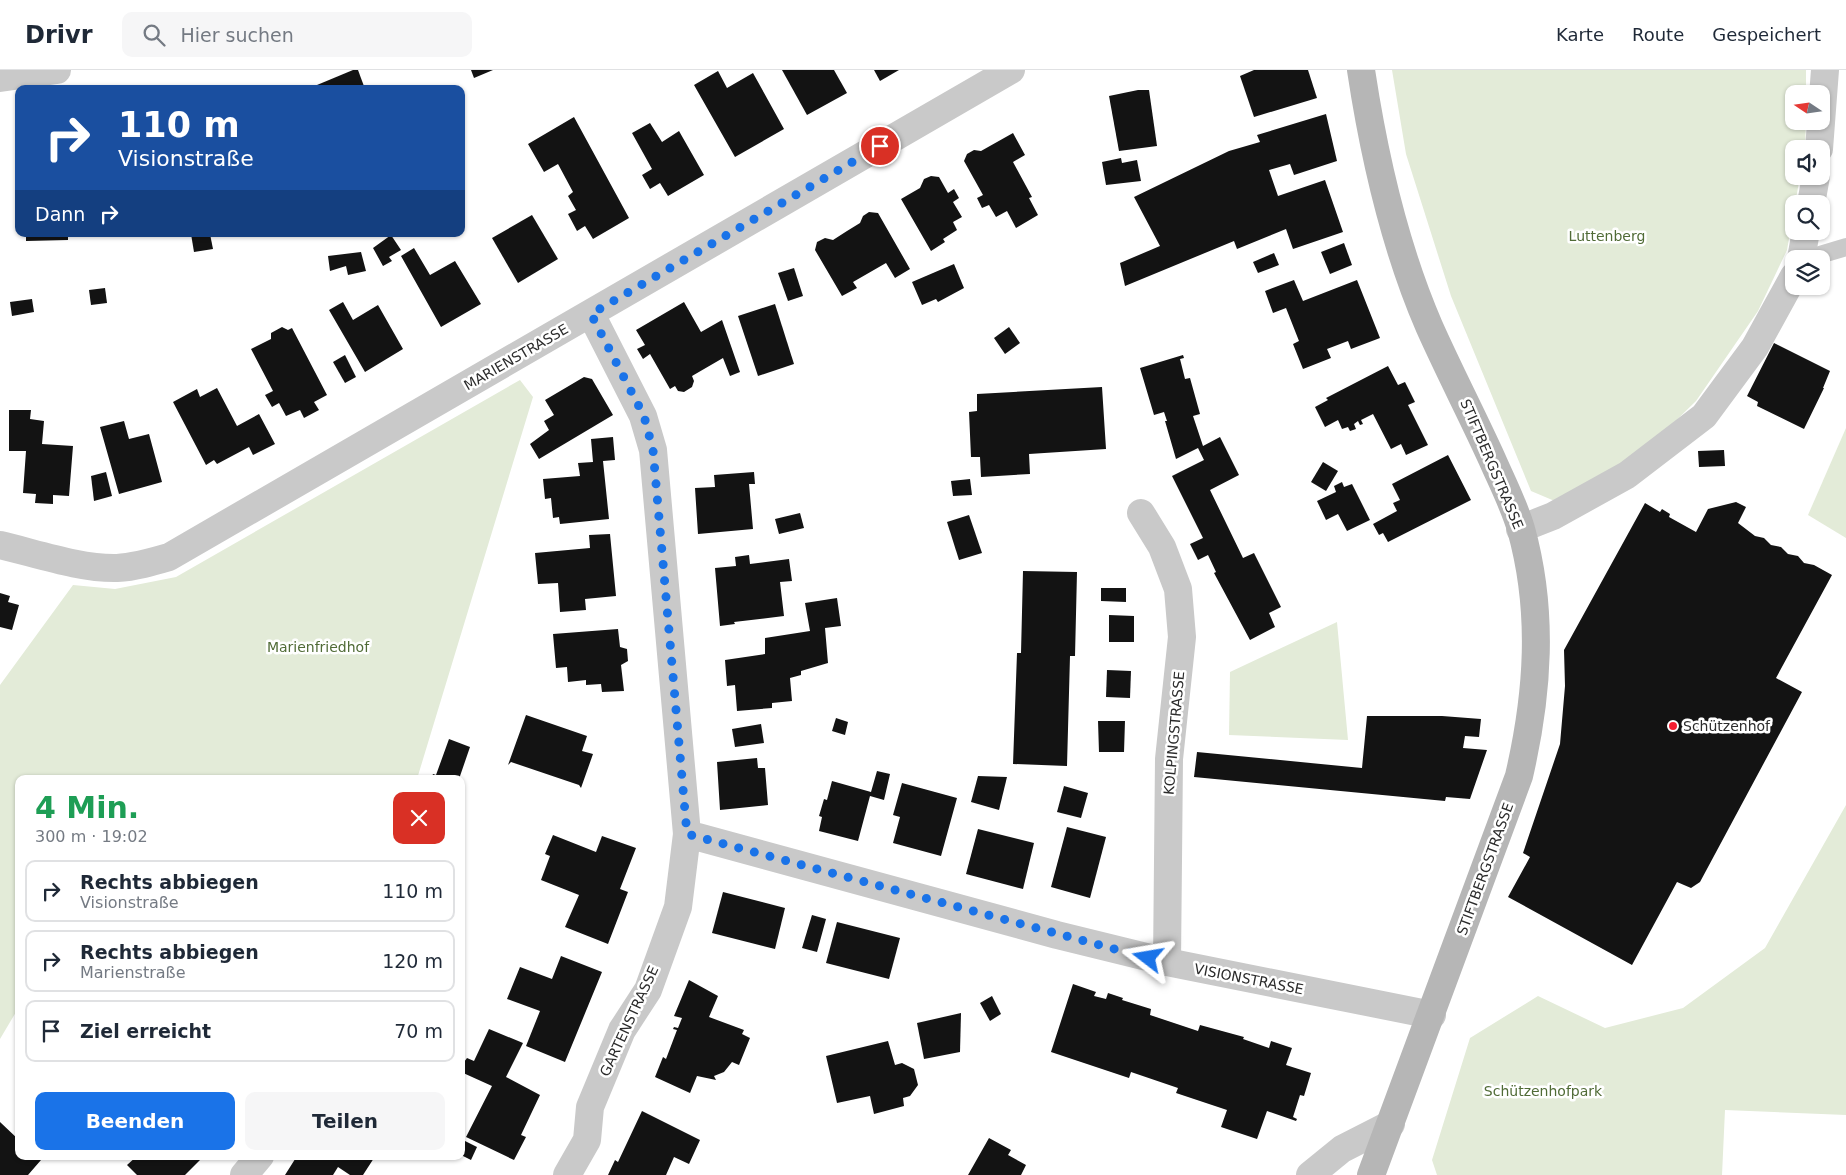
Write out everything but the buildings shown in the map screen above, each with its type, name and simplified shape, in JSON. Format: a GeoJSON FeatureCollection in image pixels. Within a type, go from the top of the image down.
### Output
{"type":"FeatureCollection","features":[{"type":"Feature","properties":{"kind":"street"},"geometry":{"type":"LineString","coordinates":[[0,78],[57,70]]}},
{"type":"Feature","properties":{"kind":"street","name":"MARIENSTRASSE"},"geometry":{"type":"LineString","coordinates":[[0,545],[81,564],[116,568],[169,557],[1011,70]]}},
{"type":"Feature","properties":{"kind":"street","name":"STIFTBERGSTRASSE"},"geometry":{"type":"LineString","coordinates":[[1361,70],[1382,179],[1401,246],[1429,325],[1509,496],[1520,529],[1530,570],[1537,639],[1534,698],[1529,732],[1515,785],[1432,1015],[1371,1175]]}},
{"type":"Feature","properties":{"kind":"street"},"geometry":{"type":"LineString","coordinates":[[1820,140],[1825,70]]}},
{"type":"Feature","properties":{"kind":"street"},"geometry":{"type":"LineString","coordinates":[[1520,529],[1553,516],[1627,475],[1704,416],[1726,390],[1755,347],[1785,292]]}},
{"type":"Feature","properties":{"kind":"street"},"geometry":{"type":"LineString","coordinates":[[591,314],[644,416],[653,450],[687,834]]}},
{"type":"Feature","properties":{"kind":"street","name":"KOLPINGSTRASSE"},"geometry":{"type":"LineString","coordinates":[[1141,513],[1162,547],[1178,589],[1182,637],[1169,759],[1167,962]]}},
{"type":"Feature","properties":{"kind":"street","name":"VISIONSTRASSE"},"geometry":{"type":"LineString","coordinates":[[687,834],[1058,935],[1167,962],[1432,1015]]}},
{"type":"Feature","properties":{"kind":"street","name":"GARTENSTRASSE"},"geometry":{"type":"LineString","coordinates":[[567,1175],[587,1140],[590,1107],[622,1030],[648,990],[678,907],[687,834]]}},
{"type":"Feature","properties":{"kind":"street"},"geometry":{"type":"LineString","coordinates":[[1310,1175],[1342,1150],[1391,1124]]}},
{"type":"Feature","properties":{"kind":"street"},"geometry":{"type":"LineString","coordinates":[[244,1175],[257,1160]]}},
{"type":"Feature","properties":{"kind":"lane"},"geometry":{"type":"LineString","coordinates":[[1830,252],[1846,247]]}},
{"type":"Feature","properties":{"kind":"green space","name":"Luttenberg"},"geometry":{"type":"Polygon","coordinates":[[[1392,70],[1806,70],[1806,85],[1785,85],[1785,130],[1806,130],[1805,140],[1785,140],[1785,185],[1798,185],[1797,195],[1785,195],[1785,240],[1789,240],[1787,250],[1785,250],[1785,254],[1758,311],[1696,401],[1648,448],[1557,502],[1531,491],[1451,296],[1406,154],[1392,70]]]}},
{"type":"Feature","properties":{"kind":"green space","name":"Marienfriedhof"},"geometry":{"type":"Polygon","coordinates":[[[520,380],[533,397],[418,775],[15,775],[15,1014],[0,1039],[0,685],[73,585],[115,589],[176,577],[520,380]]]}},
{"type":"Feature","properties":{"kind":"green space"},"geometry":{"type":"Polygon","coordinates":[[[1846,428],[1846,538],[1808,515],[1846,428]]]}},
{"type":"Feature","properties":{"kind":"green space"},"geometry":{"type":"Polygon","coordinates":[[[1337,622],[1348,740],[1229,735],[1230,672],[1337,622]]]}},
{"type":"Feature","properties":{"kind":"green space","name":"Schützenhofpark"},"geometry":{"type":"Polygon","coordinates":[[[1846,805],[1846,1115],[1725,1110],[1722,1175],[1437,1175],[1432,1160],[1470,1038],[1538,996],[1605,1028],[1683,1008],[1765,948],[1846,805]]]}},
{"type":"Feature","properties":{"kind":"place","name":"Schützenhof"},"geometry":{"type":"Point","coordinates":[1673,726]}},
{"type":"Feature","properties":{"kind":"route"},"geometry":{"type":"LineString","coordinates":[[880,146],[591,314],[644,416],[653,450],[687,834],[1148,958]]}}]}
